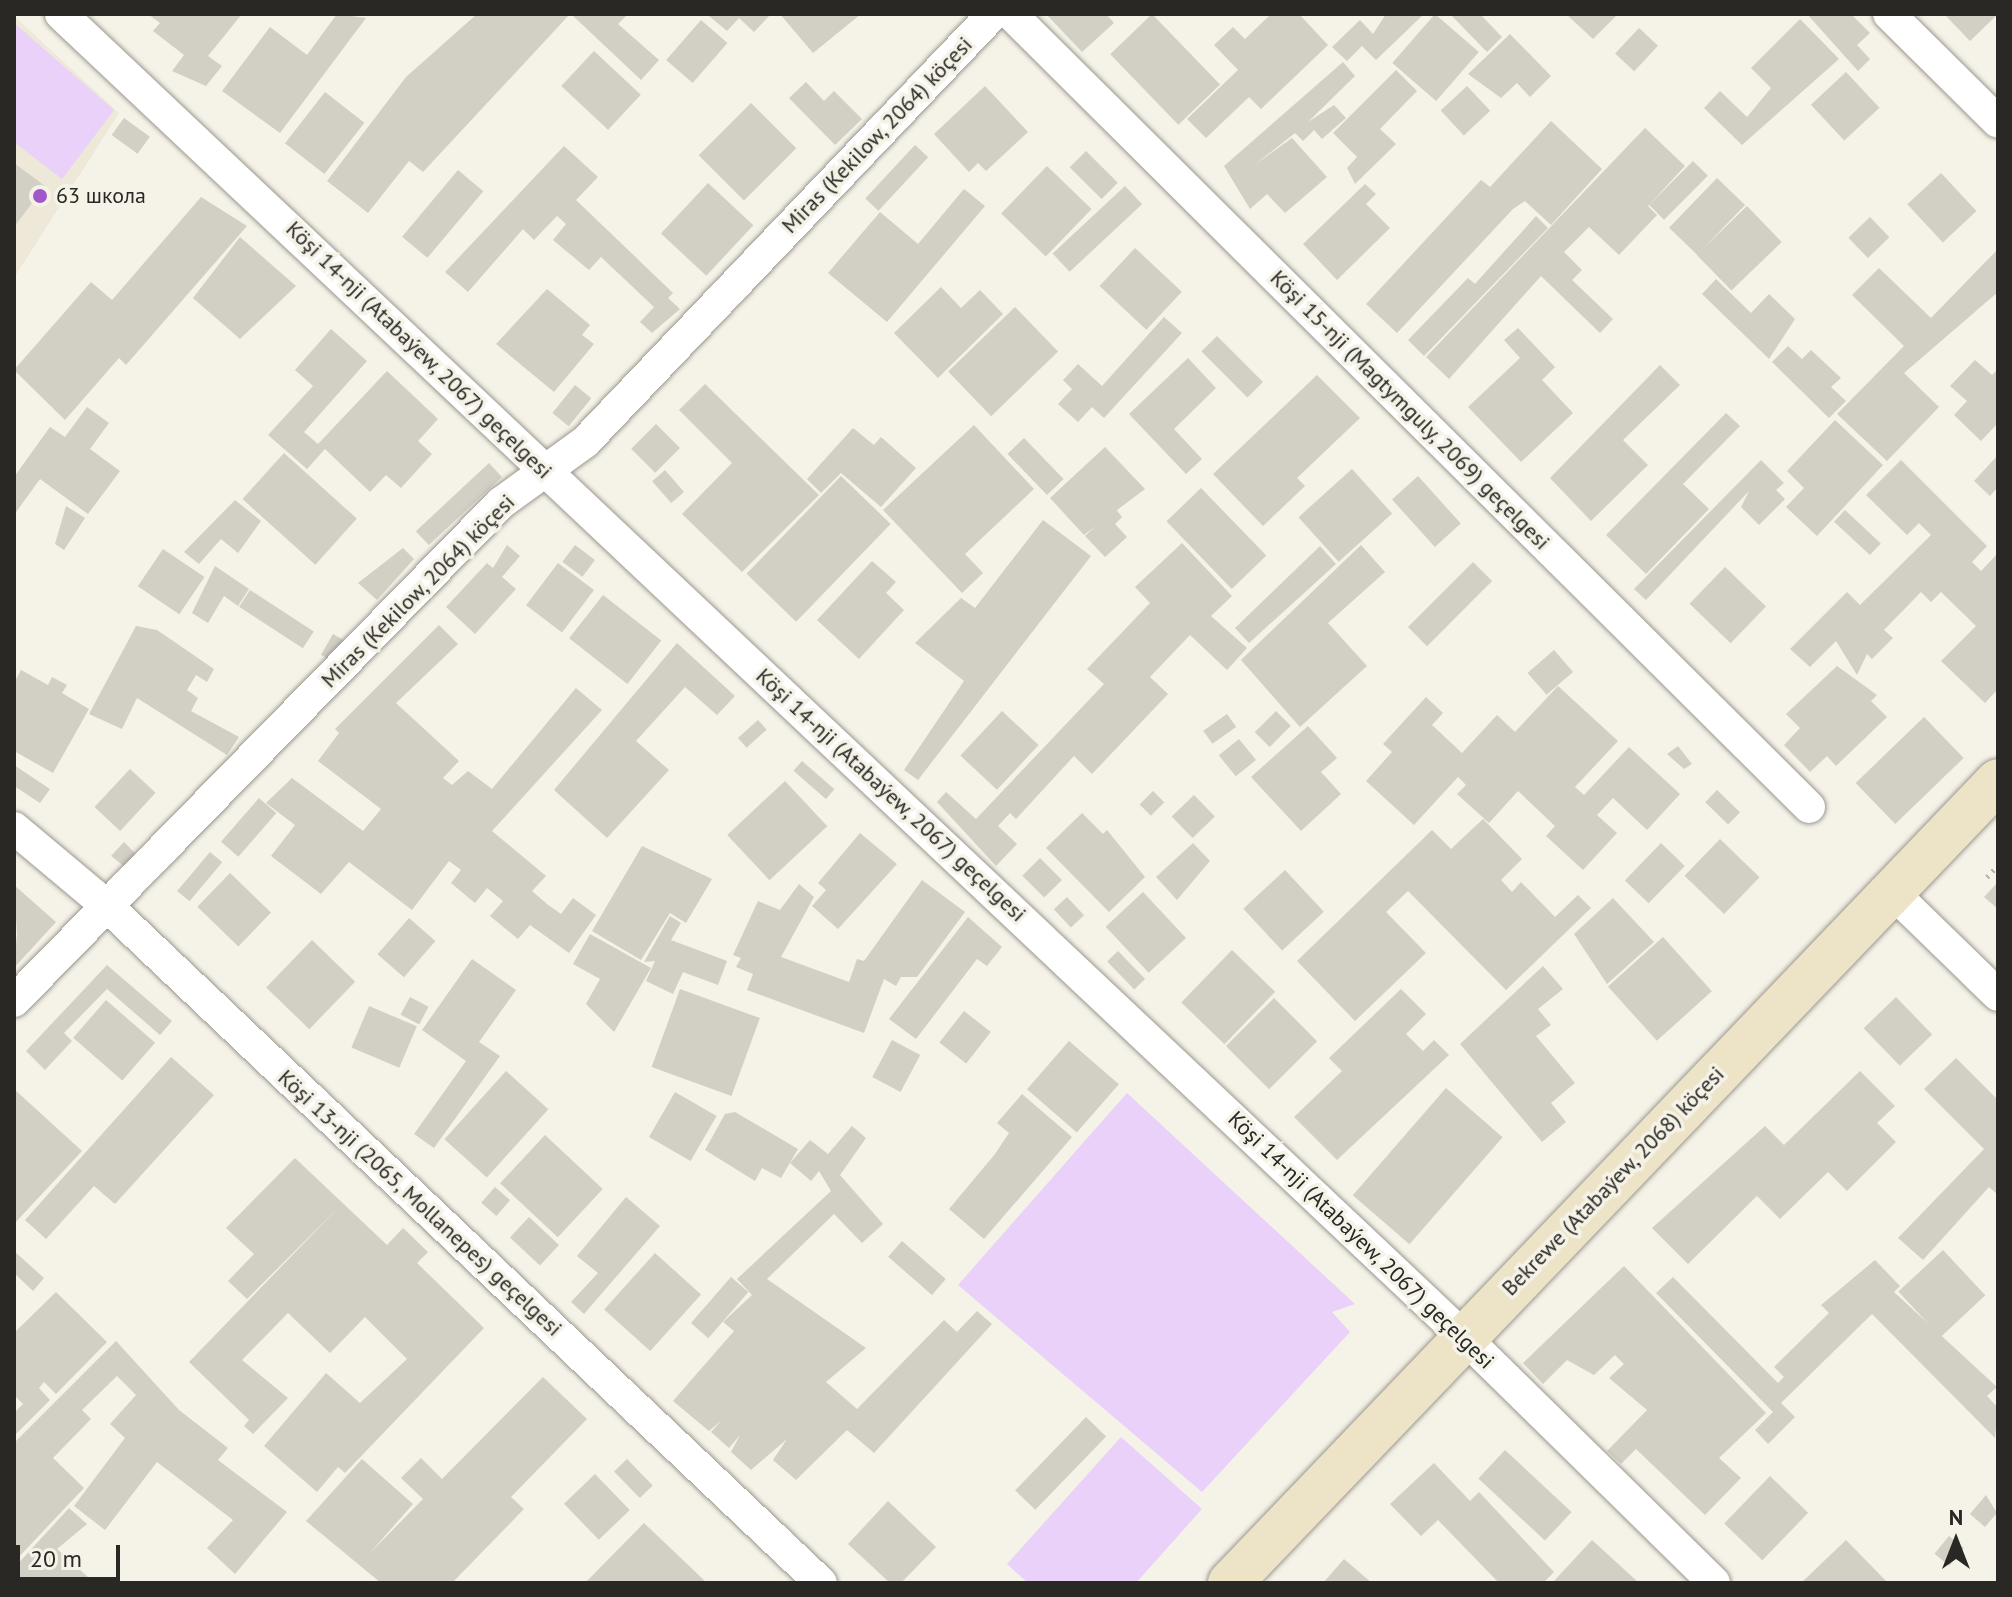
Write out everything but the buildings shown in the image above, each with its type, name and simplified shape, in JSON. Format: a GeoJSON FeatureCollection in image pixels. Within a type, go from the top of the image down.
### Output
{"type":"FeatureCollection","features":[{"type":"Feature","properties":{"kind":"main road","name":"Bekrewe (Atabaýew, 2068) köçesi"},"geometry":{"type":"LineString","coordinates":[[1230,1583],[1463,1336],[1998,781]]}},
{"type":"Feature","properties":{"kind":"street","name":"Köşi 14-nji (Atabaýew, 2067) geçelgesi"},"geometry":{"type":"LineString","coordinates":[[61,14],[1463,1336],[1714,1583]]}},
{"type":"Feature","properties":{"kind":"street","name":"Miras (Kekilow, 2064) köçesi"},"geometry":{"type":"LineString","coordinates":[[14,1001],[501,503],[585,442],[993,14]]}},
{"type":"Feature","properties":{"kind":"street","name":"Köşi 15-nji (Magtymguly, 2069) geçelgesi"},"geometry":{"type":"LineString","coordinates":[[1011,14],[1809,807]]}},
{"type":"Feature","properties":{"kind":"street"},"geometry":{"type":"LineString","coordinates":[[1889,14],[1998,122]]}},
{"type":"Feature","properties":{"kind":"street","name":"Köşi 13-nji (2065, Mollanepes) geçelgesi"},"geometry":{"type":"LineString","coordinates":[[14,828],[107,906],[821,1583]]}},
{"type":"Feature","properties":{"kind":"street"},"geometry":{"type":"LineString","coordinates":[[1891,891],[1998,995]]}},
{"type":"Feature","properties":{"kind":"path"},"geometry":{"type":"LineString","coordinates":[[1987,877],[1998,865]]}},
{"type":"Feature","properties":{"kind":"shaded area","name":"63 школа"},"geometry":{"type":"Polygon","coordinates":[[[14,16],[119,113],[14,278],[14,16]]]}},
{"type":"Feature","properties":{"kind":"shaded area","name":"63 школа"},"geometry":{"type":"Polygon","coordinates":[[[14,23],[114,110],[62,179],[14,142],[14,23]]]}},
{"type":"Feature","properties":{"kind":"shaded area"},"geometry":{"type":"Polygon","coordinates":[[[1127,1093],[1355,1304],[1332,1312],[1350,1332],[1202,1492],[958,1285],[1127,1093]]]}},
{"type":"Feature","properties":{"kind":"shaded area"},"geometry":{"type":"Polygon","coordinates":[[[1121,1437],[1202,1509],[1136,1583],[1028,1583],[1007,1564],[1121,1437]]]}},
{"type":"Feature","properties":{"kind":"place","name":"63 школа"},"geometry":{"type":"Point","coordinates":[40,196]}}]}
